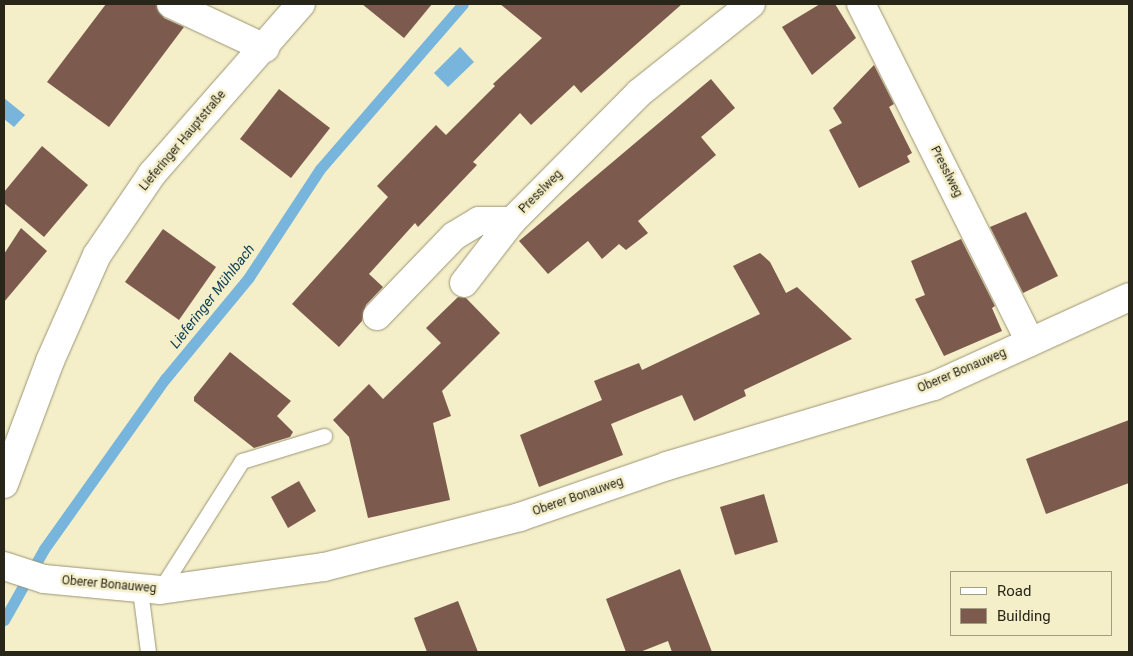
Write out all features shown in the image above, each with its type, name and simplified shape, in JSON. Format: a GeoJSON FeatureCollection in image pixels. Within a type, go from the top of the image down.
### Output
{"type":"FeatureCollection","features":[{"type":"Feature","properties":{"kind":"street"},"geometry":{"type":"LineString","coordinates":[[171,4],[264,48]]}},
{"type":"Feature","properties":{"kind":"street","name":"Lieferinger Hauptstraße"},"geometry":{"type":"LineString","coordinates":[[4,484],[50,361],[97,254],[152,174],[301,4]]}},
{"type":"Feature","properties":{"kind":"street","name":"Presslweg"},"geometry":{"type":"LineString","coordinates":[[464,283],[512,221],[639,93],[751,4]]}},
{"type":"Feature","properties":{"kind":"street","name":"Presslweg"},"geometry":{"type":"LineString","coordinates":[[861,4],[1030,342]]}},
{"type":"Feature","properties":{"kind":"street","name":"Presslweg"},"geometry":{"type":"LineString","coordinates":[[377,316],[454,236],[479,220],[512,221]]}},
{"type":"Feature","properties":{"kind":"street","name":"Oberer Bonauweg"},"geometry":{"type":"LineString","coordinates":[[7,568],[44,579],[150,590],[324,567],[520,517],[667,466],[934,386],[1129,297]]}},
{"type":"Feature","properties":{"kind":"lane"},"geometry":{"type":"LineString","coordinates":[[148,652],[150,590],[242,462],[324,436]]}},
{"type":"Feature","properties":{"kind":"water"},"geometry":{"type":"Polygon","coordinates":[[[460,47],[474,62],[448,87],[434,73],[460,47]]]}},
{"type":"Feature","properties":{"kind":"water"},"geometry":{"type":"Polygon","coordinates":[[[4,98],[25,115],[14,127],[4,119],[4,98]]]}},
{"type":"Feature","properties":{"kind":"building"},"geometry":{"type":"Polygon","coordinates":[[[106,4],[156,4],[164,18],[184,27],[109,127],[47,82],[106,4]]]}},
{"type":"Feature","properties":{"kind":"building"},"geometry":{"type":"Polygon","coordinates":[[[362,4],[432,4],[404,38],[362,4]]]}},
{"type":"Feature","properties":{"kind":"building"},"geometry":{"type":"Polygon","coordinates":[[[500,4],[682,4],[581,93],[574,85],[531,125],[520,113],[473,162],[477,165],[418,227],[415,223],[369,274],[383,287],[366,305],[362,321],[339,347],[292,304],[388,197],[377,186],[436,125],[446,135],[495,86],[493,84],[542,38],[500,4]]]}},
{"type":"Feature","properties":{"kind":"building"},"geometry":{"type":"Polygon","coordinates":[[[820,4],[835,4],[856,38],[812,75],[782,27],[820,4]]]}},
{"type":"Feature","properties":{"kind":"building"},"geometry":{"type":"Polygon","coordinates":[[[874,65],[894,104],[889,107],[912,153],[907,156],[910,162],[859,188],[829,130],[842,123],[833,108],[874,65]]]}},
{"type":"Feature","properties":{"kind":"building"},"geometry":{"type":"Polygon","coordinates":[[[711,79],[735,108],[701,137],[716,155],[638,221],[648,233],[626,250],[619,244],[602,259],[588,241],[548,274],[519,241],[711,79]]]}},
{"type":"Feature","properties":{"kind":"building"},"geometry":{"type":"Polygon","coordinates":[[[279,89],[330,128],[291,178],[240,139],[279,89]]]}},
{"type":"Feature","properties":{"kind":"building"},"geometry":{"type":"Polygon","coordinates":[[[42,146],[88,185],[44,237],[4,203],[4,192],[42,146]]]}},
{"type":"Feature","properties":{"kind":"building"},"geometry":{"type":"Polygon","coordinates":[[[1026,212],[1058,276],[1023,293],[990,227],[1026,212]]]}},
{"type":"Feature","properties":{"kind":"building"},"geometry":{"type":"Polygon","coordinates":[[[21,228],[47,251],[4,302],[4,254],[21,228]]]}},
{"type":"Feature","properties":{"kind":"building"},"geometry":{"type":"Polygon","coordinates":[[[163,229],[216,267],[179,320],[125,282],[163,229]]]}},
{"type":"Feature","properties":{"kind":"building"},"geometry":{"type":"Polygon","coordinates":[[[961,239],[995,306],[992,308],[1002,331],[944,356],[915,299],[925,295],[911,261],[961,239]]]}},
{"type":"Feature","properties":{"kind":"building"},"geometry":{"type":"Polygon","coordinates":[[[760,253],[770,262],[786,293],[797,287],[852,339],[744,390],[746,396],[694,421],[682,395],[611,424],[623,455],[539,487],[520,435],[602,400],[594,381],[639,363],[642,370],[760,314],[733,266],[760,253]]]}},
{"type":"Feature","properties":{"kind":"building"},"geometry":{"type":"Polygon","coordinates":[[[458,297],[466,298],[500,333],[442,391],[451,416],[433,423],[450,500],[368,518],[349,437],[333,420],[369,384],[383,399],[441,343],[426,328],[458,297]]]}},
{"type":"Feature","properties":{"kind":"building"},"geometry":{"type":"Polygon","coordinates":[[[230,352],[291,401],[277,416],[293,432],[290,437],[254,448],[194,401],[194,397],[230,352]]]}},
{"type":"Feature","properties":{"kind":"building"},"geometry":{"type":"Polygon","coordinates":[[[1129,420],[1129,483],[1046,514],[1026,459],[1129,420]]]}},
{"type":"Feature","properties":{"kind":"building"},"geometry":{"type":"Polygon","coordinates":[[[299,481],[316,511],[288,528],[271,497],[299,481]]]}},
{"type":"Feature","properties":{"kind":"building"},"geometry":{"type":"Polygon","coordinates":[[[764,494],[778,542],[735,555],[720,507],[764,494]]]}},
{"type":"Feature","properties":{"kind":"building"},"geometry":{"type":"Polygon","coordinates":[[[680,569],[712,652],[672,652],[668,641],[640,652],[626,652],[606,599],[680,569]]]}},
{"type":"Feature","properties":{"kind":"building"},"geometry":{"type":"Polygon","coordinates":[[[458,601],[478,652],[427,652],[414,618],[458,601]]]}},
{"type":"Feature","properties":{"kind":"waterway","name":"Lieferinger Mühlbach"},"geometry":{"type":"LineString","coordinates":[[4,620],[44,549],[165,379],[249,277],[320,169],[463,4]]}}]}
